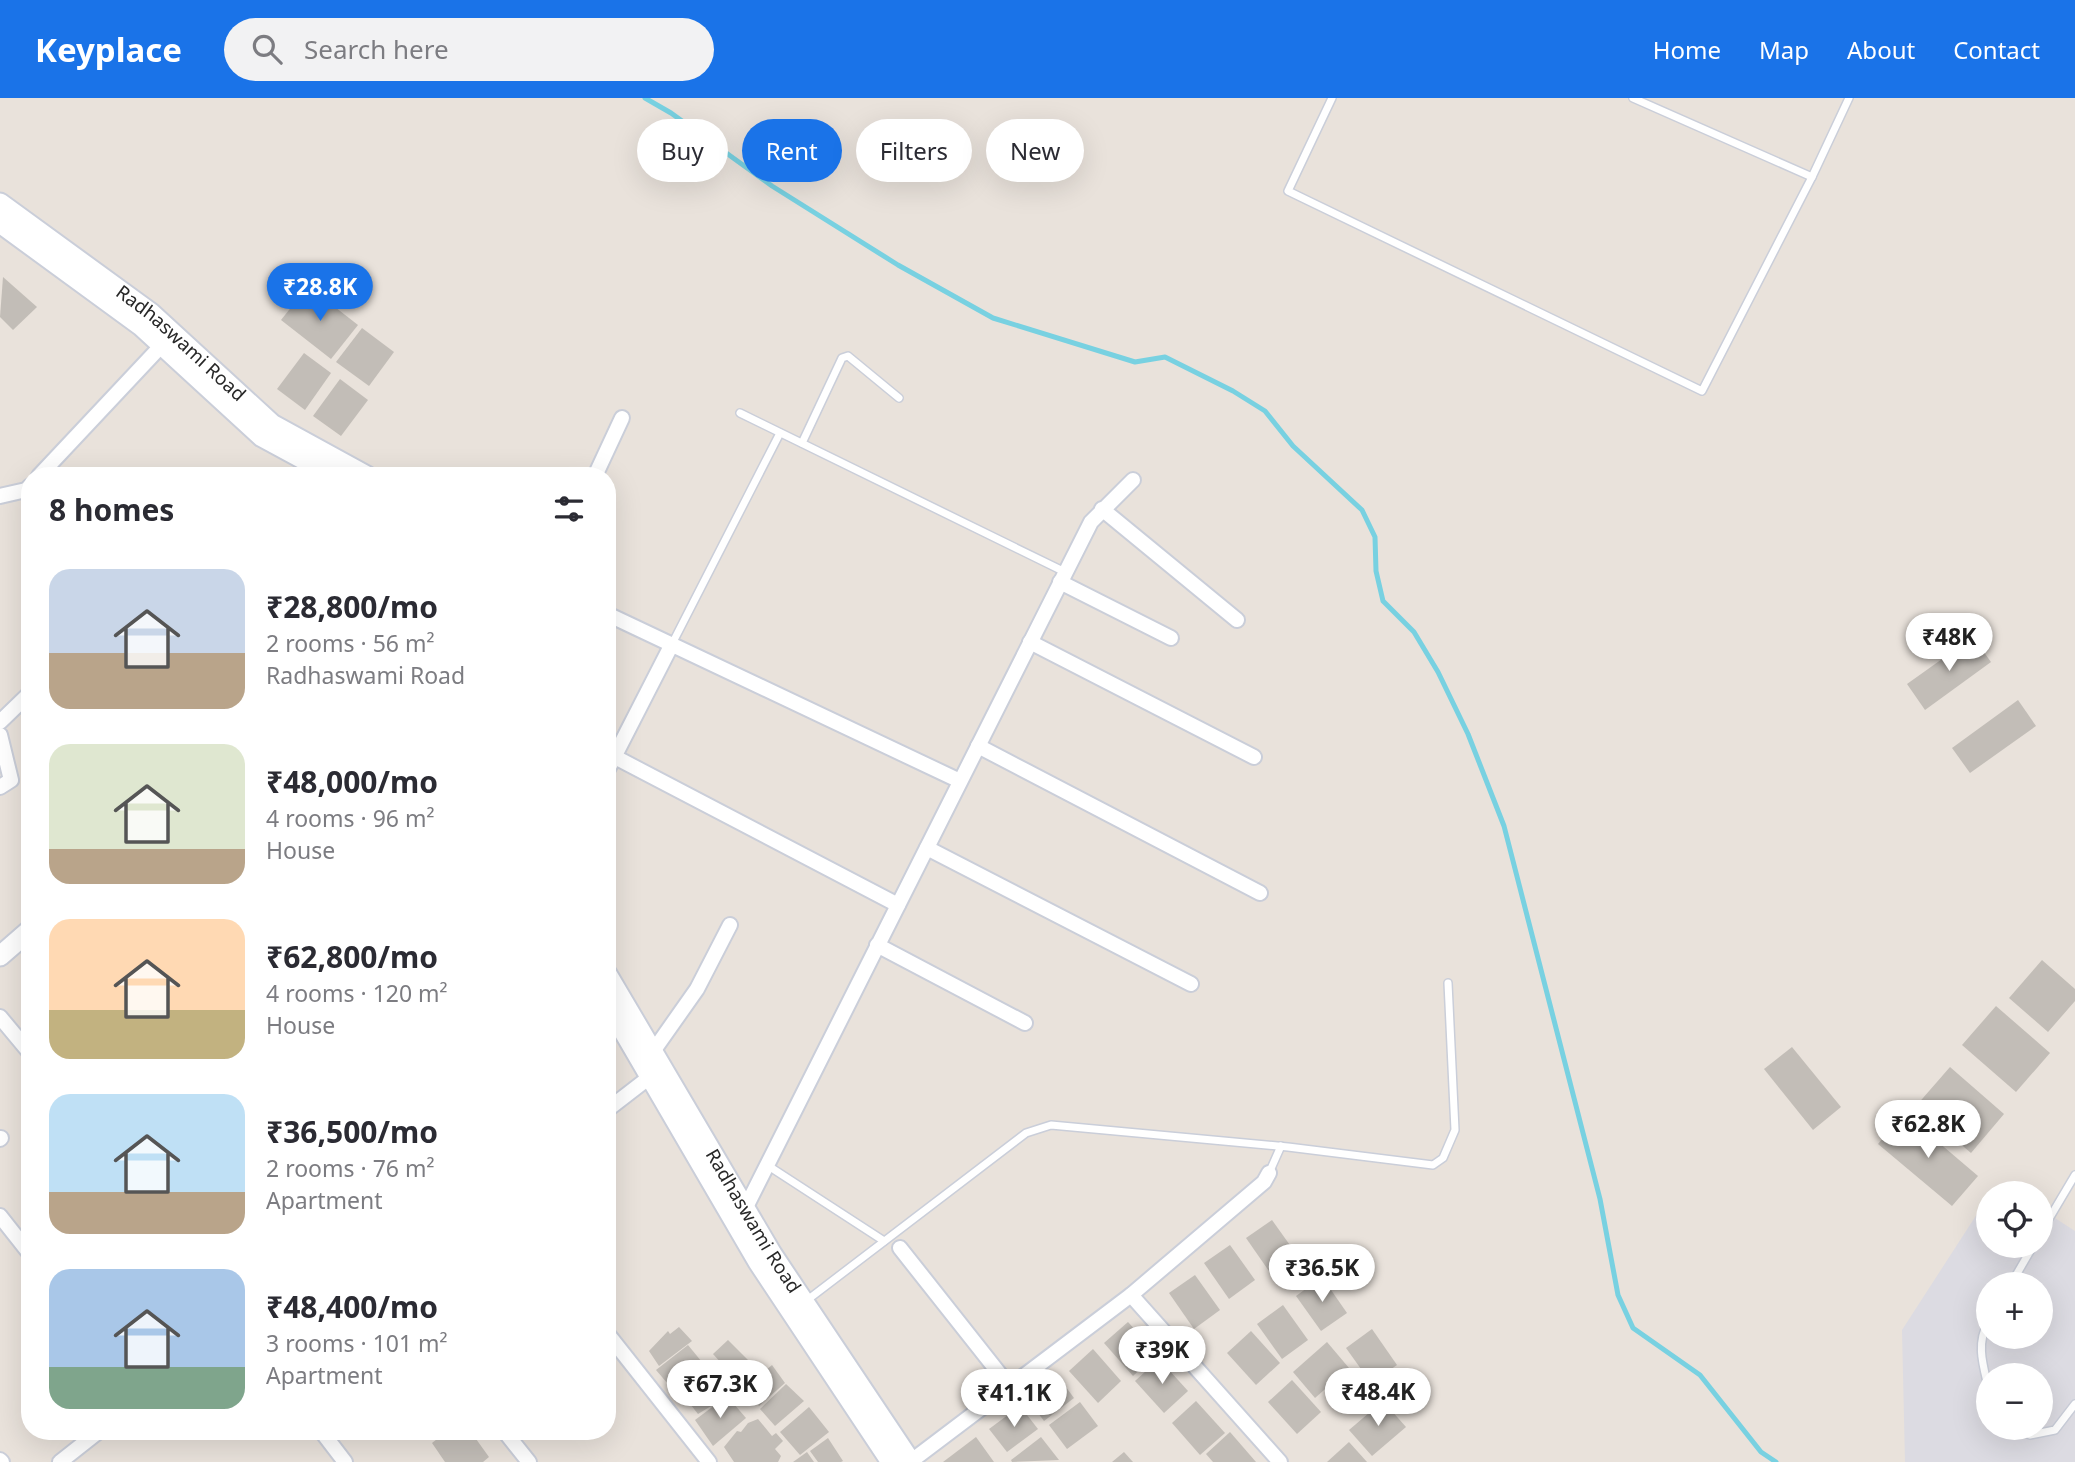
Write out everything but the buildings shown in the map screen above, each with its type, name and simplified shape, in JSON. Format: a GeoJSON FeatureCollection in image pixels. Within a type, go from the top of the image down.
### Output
{"type":"FeatureCollection","features":[{"type":"Feature","properties":{"kind":"street","name":"Radhaswami Road"},"geometry":{"type":"LineString","coordinates":[[0,203],[151,313],[272,424],[351,467]]}},
{"type":"Feature","properties":{"kind":"street","name":"Radhaswami Road"},"geometry":{"type":"LineString","coordinates":[[3,231],[141,326],[262,437],[303,467]]}},
{"type":"Feature","properties":{"kind":"street"},"geometry":{"type":"LineString","coordinates":[[47,467],[162,345]]}},
{"type":"Feature","properties":{"kind":"street"},"geometry":{"type":"LineString","coordinates":[[600,467],[622,418]]}},
{"type":"Feature","properties":{"kind":"street"},"geometry":{"type":"LineString","coordinates":[[745,1209],[1091,522],[1133,480]]}},
{"type":"Feature","properties":{"kind":"street"},"geometry":{"type":"LineString","coordinates":[[0,496],[21,492]]}},
{"type":"Feature","properties":{"kind":"street"},"geometry":{"type":"LineString","coordinates":[[1102,509],[1237,620]]}},
{"type":"Feature","properties":{"kind":"street"},"geometry":{"type":"LineString","coordinates":[[1063,577],[1171,638]]}},
{"type":"Feature","properties":{"kind":"street"},"geometry":{"type":"LineString","coordinates":[[616,618],[960,781]]}},
{"type":"Feature","properties":{"kind":"street"},"geometry":{"type":"LineString","coordinates":[[1030,642],[1254,757]]}},
{"type":"Feature","properties":{"kind":"street"},"geometry":{"type":"LineString","coordinates":[[616,755],[672,644]]}},
{"type":"Feature","properties":{"kind":"street"},"geometry":{"type":"LineString","coordinates":[[0,722],[21,702]]}},
{"type":"Feature","properties":{"kind":"street"},"geometry":{"type":"LineString","coordinates":[[0,734],[10,780],[0,787]]}},
{"type":"Feature","properties":{"kind":"street"},"geometry":{"type":"LineString","coordinates":[[978,746],[1260,893]]}},
{"type":"Feature","properties":{"kind":"street"},"geometry":{"type":"LineString","coordinates":[[616,758],[898,905]]}},
{"type":"Feature","properties":{"kind":"street"},"geometry":{"type":"LineString","coordinates":[[927,848],[1191,984]]}},
{"type":"Feature","properties":{"kind":"street"},"geometry":{"type":"LineString","coordinates":[[654,1050],[697,989],[730,925]]}},
{"type":"Feature","properties":{"kind":"street"},"geometry":{"type":"LineString","coordinates":[[0,956],[21,938]]}},
{"type":"Feature","properties":{"kind":"street"},"geometry":{"type":"LineString","coordinates":[[877,945],[1025,1023]]}},
{"type":"Feature","properties":{"kind":"street","name":"Radhaswami Road"},"geometry":{"type":"LineString","coordinates":[[616,989],[745,1209],[804,1303],[911,1462]]}},
{"type":"Feature","properties":{"kind":"street"},"geometry":{"type":"LineString","coordinates":[[0,1017],[21,1042]]}},
{"type":"Feature","properties":{"kind":"street","name":"Radhaswami Road"},"geometry":{"type":"LineString","coordinates":[[616,1018],[758,1262],[891,1462]]}},
{"type":"Feature","properties":{"kind":"street"},"geometry":{"type":"LineString","coordinates":[[616,1103],[651,1076]]}},
{"type":"Feature","properties":{"kind":"street"},"geometry":{"type":"LineString","coordinates":[[911,1462],[1131,1296],[1255,1190],[1269,1173]]}},
{"type":"Feature","properties":{"kind":"street"},"geometry":{"type":"LineString","coordinates":[[0,1216],[21,1243]]}},
{"type":"Feature","properties":{"kind":"street"},"geometry":{"type":"LineString","coordinates":[[900,1248],[1010,1387]]}},
{"type":"Feature","properties":{"kind":"street"},"geometry":{"type":"LineString","coordinates":[[1131,1296],[1280,1462]]}},
{"type":"Feature","properties":{"kind":"street"},"geometry":{"type":"LineString","coordinates":[[616,1344],[709,1462]]}},
{"type":"Feature","properties":{"kind":"street"},"geometry":{"type":"LineString","coordinates":[[60,1462],[88,1440]]}},
{"type":"Feature","properties":{"kind":"street"},"geometry":{"type":"LineString","coordinates":[[328,1440],[345,1462]]}},
{"type":"Feature","properties":{"kind":"street"},"geometry":{"type":"LineString","coordinates":[[511,1440],[529,1462]]}},
{"type":"Feature","properties":{"kind":"lane"},"geometry":{"type":"LineString","coordinates":[[1332,98],[1288,191],[1702,391],[1812,177],[1849,98]]}},
{"type":"Feature","properties":{"kind":"lane"},"geometry":{"type":"LineString","coordinates":[[1633,98],[1812,177]]}},
{"type":"Feature","properties":{"kind":"lane"},"geometry":{"type":"LineString","coordinates":[[802,443],[842,358],[848,356],[899,398]]}},
{"type":"Feature","properties":{"kind":"lane"},"geometry":{"type":"LineString","coordinates":[[740,413],[1063,577]]}},
{"type":"Feature","properties":{"kind":"lane"},"geometry":{"type":"LineString","coordinates":[[672,644],[780,432]]}},
{"type":"Feature","properties":{"kind":"lane"},"geometry":{"type":"LineString","coordinates":[[804,1303],[1026,1133],[1051,1125],[1281,1146],[1433,1165],[1443,1158],[1455,1130],[1448,983]]}},
{"type":"Feature","properties":{"kind":"lane"},"geometry":{"type":"LineString","coordinates":[[1269,1173],[1281,1146]]}},
{"type":"Feature","properties":{"kind":"lane"},"geometry":{"type":"LineString","coordinates":[[767,1166],[884,1241]]}},
{"type":"Feature","properties":{"kind":"lane"},"geometry":{"type":"LineString","coordinates":[[2053,1212],[2075,1175]]}},
{"type":"Feature","properties":{"kind":"lane"},"geometry":{"type":"LineString","coordinates":[[2053,1430],[2075,1404]]}},
{"type":"Feature","properties":{"kind":"shaded area"},"geometry":{"type":"Polygon","coordinates":[[[1976,1216],[1976,1258],[2053,1258],[2053,1217],[2075,1231],[2075,1462],[1905,1462],[1902,1330],[1976,1216]]]}},
{"type":"Feature","properties":{"kind":"waterway"},"geometry":{"type":"LineString","coordinates":[[645,98],[671,113],[772,186],[898,265],[993,318],[1135,362],[1165,357],[1233,391],[1265,411],[1293,446],[1362,510],[1375,537],[1376,571],[1383,601],[1414,632],[1438,672],[1468,734],[1504,826],[1600,1199],[1618,1295],[1633,1328],[1700,1375],[1761,1452],[1776,1462]]}}]}
